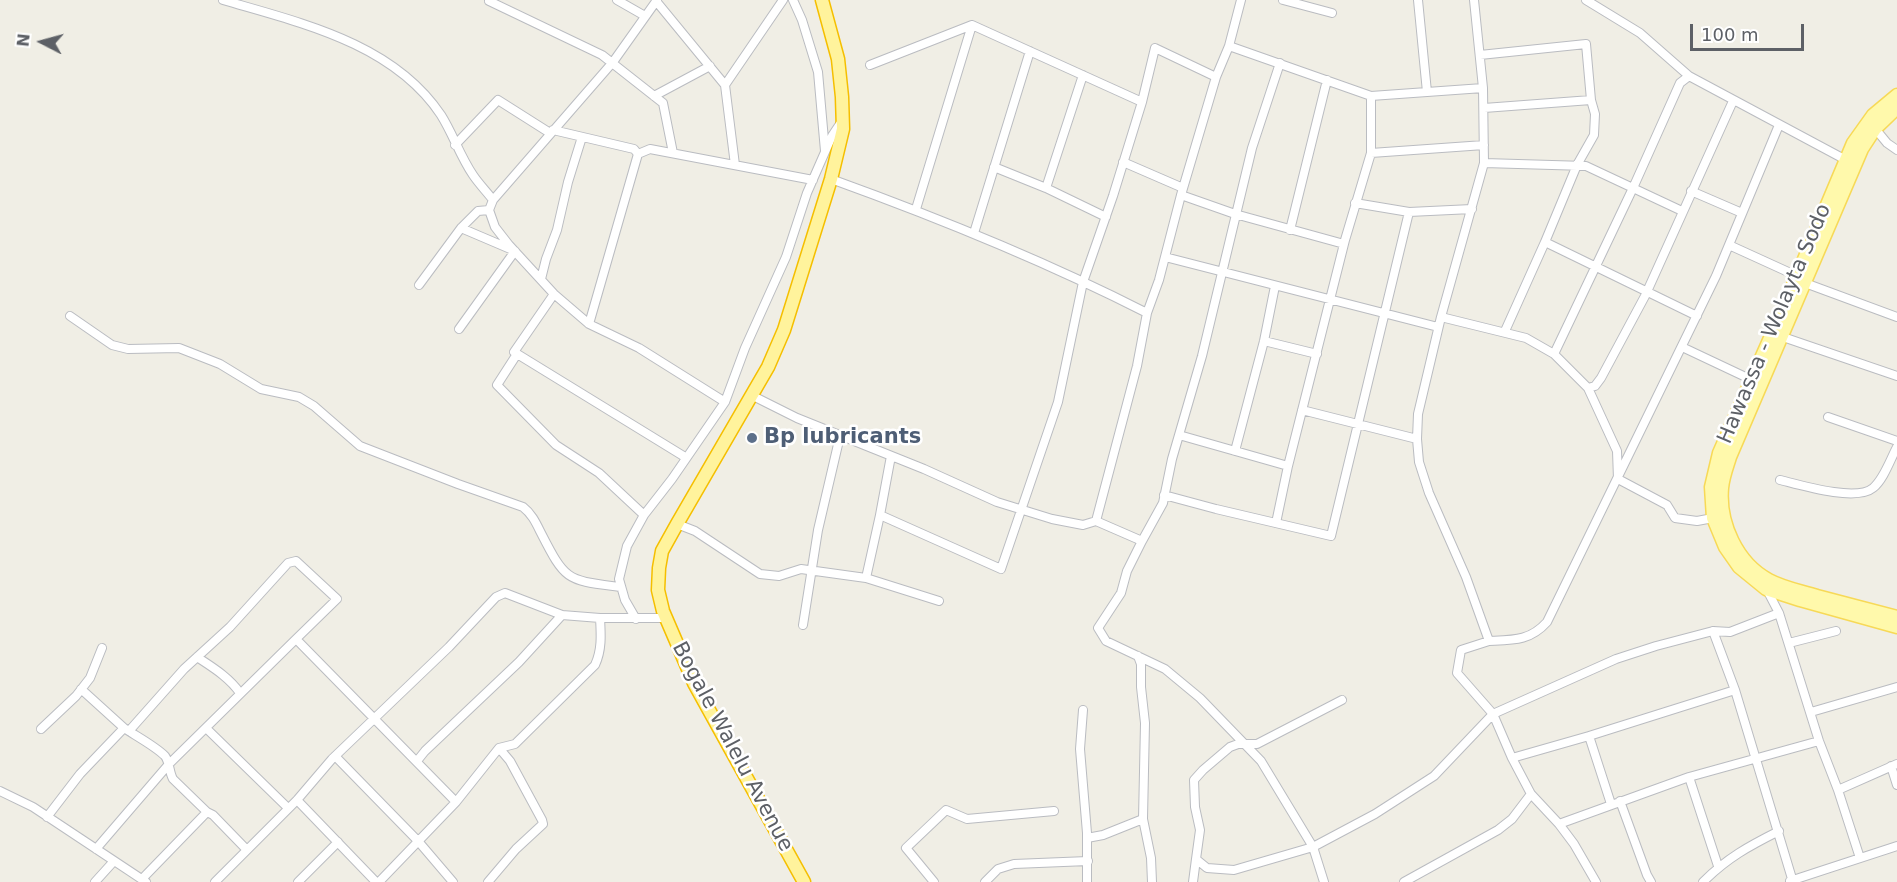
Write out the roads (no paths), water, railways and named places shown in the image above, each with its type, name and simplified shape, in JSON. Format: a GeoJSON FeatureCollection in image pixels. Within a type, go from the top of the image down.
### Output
{"type":"FeatureCollection","features":[{"type":"Feature","properties":{"kind":"highway","name":"Bogale Walelu Avenue"},"geometry":{"type":"LineString","coordinates":[[804,882],[694,683],[664,614],[658,590],[662,551],[768,367],[784,330],[831,179],[843,129],[838,59],[822,0]]}},
{"type":"Feature","properties":{"kind":"main road","name":"Hawassa - Wolayta Sodo"},"geometry":{"type":"LineString","coordinates":[[1801,280],[1853,143],[1872,125],[1897,95]]}},
{"type":"Feature","properties":{"kind":"main road","name":"Hawassa - Wolayta Sodo"},"geometry":{"type":"LineString","coordinates":[[1729,545],[1722,498],[1725,472],[1777,335],[1872,125],[1897,108]]}},
{"type":"Feature","properties":{"kind":"main road","name":"Hawassa - Wolayta Sodo"},"geometry":{"type":"LineString","coordinates":[[1767,584],[1743,565],[1713,518],[1711,487],[1714,469],[1752,380],[1777,335]]}},
{"type":"Feature","properties":{"kind":"main road"},"geometry":{"type":"LineString","coordinates":[[1767,584],[1897,617]]}},
{"type":"Feature","properties":{"kind":"main road"},"geometry":{"type":"LineString","coordinates":[[1767,584],[1800,600],[1897,627]]}},
{"type":"Feature","properties":{"kind":"street"},"geometry":{"type":"LineString","coordinates":[[223,0],[326,31],[392,64],[423,93],[441,115],[473,176],[493,200]]}},
{"type":"Feature","properties":{"kind":"street"},"geometry":{"type":"LineString","coordinates":[[617,0],[645,16]]}},
{"type":"Feature","properties":{"kind":"street"},"geometry":{"type":"LineString","coordinates":[[725,402],[639,348],[589,324],[554,294],[515,251],[495,227],[489,210],[493,200],[613,62],[656,0],[725,85],[735,165]]}},
{"type":"Feature","properties":{"kind":"street"},"geometry":{"type":"LineString","coordinates":[[725,85],[783,0]]}},
{"type":"Feature","properties":{"kind":"street"},"geometry":{"type":"LineString","coordinates":[[793,0],[802,20],[818,72],[825,153]]}},
{"type":"Feature","properties":{"kind":"street"},"geometry":{"type":"LineString","coordinates":[[1096,521],[1137,366],[1147,313],[1241,0]]}},
{"type":"Feature","properties":{"kind":"street"},"geometry":{"type":"LineString","coordinates":[[1282,0],[1332,13]]}},
{"type":"Feature","properties":{"kind":"street"},"geometry":{"type":"LineString","coordinates":[[1418,0],[1427,92]]}},
{"type":"Feature","properties":{"kind":"street"},"geometry":{"type":"LineString","coordinates":[[1474,0],[1484,88],[1484,163],[1438,327],[1418,414],[1417,439],[1419,462],[1429,493],[1466,577],[1489,641]]}},
{"type":"Feature","properties":{"kind":"street"},"geometry":{"type":"LineString","coordinates":[[1586,0],[1640,33],[1689,76],[1846,160]]}},
{"type":"Feature","properties":{"kind":"street"},"geometry":{"type":"LineString","coordinates":[[489,1],[602,55],[663,103],[673,153]]}},
{"type":"Feature","properties":{"kind":"street"},"geometry":{"type":"LineString","coordinates":[[916,209],[972,25]]}},
{"type":"Feature","properties":{"kind":"street"},"geometry":{"type":"LineString","coordinates":[[870,65],[972,25],[1142,102]]}},
{"type":"Feature","properties":{"kind":"street"},"geometry":{"type":"LineString","coordinates":[[1480,55],[1586,44],[1591,100],[1595,114],[1594,135],[1577,165],[1504,331]]}},
{"type":"Feature","properties":{"kind":"street"},"geometry":{"type":"LineString","coordinates":[[1229,46],[1371,96],[1484,88]]}},
{"type":"Feature","properties":{"kind":"street"},"geometry":{"type":"LineString","coordinates":[[880,515],[1001,568],[1058,402],[1083,282],[1124,162],[1155,48],[1216,77]]}},
{"type":"Feature","properties":{"kind":"street"},"geometry":{"type":"LineString","coordinates":[[974,233],[1030,51]]}},
{"type":"Feature","properties":{"kind":"street"},"geometry":{"type":"LineString","coordinates":[[1281,63],[1252,148],[1202,356],[1160,512],[1127,571],[1121,593],[1098,628],[1106,641],[1165,669],[1200,698],[1261,760],[1312,847],[1324,882]]}},
{"type":"Feature","properties":{"kind":"street"},"geometry":{"type":"LineString","coordinates":[[654,96],[710,66]]}},
{"type":"Feature","properties":{"kind":"street"},"geometry":{"type":"LineString","coordinates":[[1046,188],[1083,75]]}},
{"type":"Feature","properties":{"kind":"street"},"geometry":{"type":"LineString","coordinates":[[1554,354],[1680,83],[1689,76]]}},
{"type":"Feature","properties":{"kind":"street"},"geometry":{"type":"LineString","coordinates":[[1290,230],[1327,80]]}},
{"type":"Feature","properties":{"kind":"street"},"geometry":{"type":"LineString","coordinates":[[1276,523],[1288,466],[1344,244],[1371,153],[1371,96]]}},
{"type":"Feature","properties":{"kind":"street"},"geometry":{"type":"LineString","coordinates":[[456,145],[498,100],[551,131],[634,149],[638,154]]}},
{"type":"Feature","properties":{"kind":"street"},"geometry":{"type":"LineString","coordinates":[[1484,108],[1591,100]]}},
{"type":"Feature","properties":{"kind":"street"},"geometry":{"type":"LineString","coordinates":[[1588,388],[1594,386],[1601,378],[1647,293],[1733,101]]}},
{"type":"Feature","properties":{"kind":"street"},"geometry":{"type":"LineString","coordinates":[[636,618],[625,600],[619,579],[627,546],[644,515],[725,402],[745,348],[786,257],[813,180],[842,119]]}},
{"type":"Feature","properties":{"kind":"street"},"geometry":{"type":"LineString","coordinates":[[1596,882],[1574,844],[1531,794],[1493,714],[1457,673],[1461,650],[1489,641],[1531,636],[1547,622],[1697,316],[1779,125]]}},
{"type":"Feature","properties":{"kind":"street"},"geometry":{"type":"LineString","coordinates":[[1872,125],[1887,143],[1897,150]]}},
{"type":"Feature","properties":{"kind":"street"},"geometry":{"type":"LineString","coordinates":[[541,279],[557,230],[582,136]]}},
{"type":"Feature","properties":{"kind":"street"},"geometry":{"type":"LineString","coordinates":[[1371,153],[1484,145]]}},
{"type":"Feature","properties":{"kind":"street"},"geometry":{"type":"LineString","coordinates":[[638,154],[650,149],[813,180]]}},
{"type":"Feature","properties":{"kind":"street"},"geometry":{"type":"LineString","coordinates":[[589,324],[638,154]]}},
{"type":"Feature","properties":{"kind":"street"},"geometry":{"type":"LineString","coordinates":[[1124,162],[1235,214],[1344,244]]}},
{"type":"Feature","properties":{"kind":"street"},"geometry":{"type":"LineString","coordinates":[[1484,163],[1577,165],[1594,168],[1682,211]]}},
{"type":"Feature","properties":{"kind":"street"},"geometry":{"type":"LineString","coordinates":[[994,167],[1046,188],[1106,217]]}},
{"type":"Feature","properties":{"kind":"street"},"geometry":{"type":"LineString","coordinates":[[831,179],[916,209],[974,233],[1147,313]]}},
{"type":"Feature","properties":{"kind":"street"},"geometry":{"type":"LineString","coordinates":[[1691,191],[1742,213]]}},
{"type":"Feature","properties":{"kind":"street"},"geometry":{"type":"LineString","coordinates":[[1355,203],[1409,212],[1472,209]]}},
{"type":"Feature","properties":{"kind":"street"},"geometry":{"type":"LineString","coordinates":[[419,285],[461,228],[478,211],[489,210]]}},
{"type":"Feature","properties":{"kind":"street"},"geometry":{"type":"LineString","coordinates":[[1164,495],[1331,536],[1409,212]]}},
{"type":"Feature","properties":{"kind":"street"},"geometry":{"type":"LineString","coordinates":[[461,228],[515,251]]}},
{"type":"Feature","properties":{"kind":"street"},"geometry":{"type":"LineString","coordinates":[[1545,242],[1697,316]]}},
{"type":"Feature","properties":{"kind":"street"},"geometry":{"type":"LineString","coordinates":[[1729,246],[1801,280],[1897,317]]}},
{"type":"Feature","properties":{"kind":"street"},"geometry":{"type":"LineString","coordinates":[[459,330],[515,251]]}},
{"type":"Feature","properties":{"kind":"street"},"geometry":{"type":"LineString","coordinates":[[1165,257],[1438,327]]}},
{"type":"Feature","properties":{"kind":"street"},"geometry":{"type":"LineString","coordinates":[[1235,450],[1264,341],[1275,286]]}},
{"type":"Feature","properties":{"kind":"street"},"geometry":{"type":"LineString","coordinates":[[554,294],[514,352],[685,457]]}},
{"type":"Feature","properties":{"kind":"street"},"geometry":{"type":"LineString","coordinates":[[70,316],[112,345],[128,349],[179,348],[220,364],[261,389],[299,397],[314,406],[360,446],[523,507],[531,513],[556,562],[570,577],[581,582],[621,587]]}},
{"type":"Feature","properties":{"kind":"street"},"geometry":{"type":"LineString","coordinates":[[1441,317],[1504,331],[1527,338],[1550,350],[1588,388],[1617,451],[1618,479]]}},
{"type":"Feature","properties":{"kind":"street"},"geometry":{"type":"LineString","coordinates":[[1777,335],[1897,376]]}},
{"type":"Feature","properties":{"kind":"street"},"geometry":{"type":"LineString","coordinates":[[1264,341],[1317,354]]}},
{"type":"Feature","properties":{"kind":"street"},"geometry":{"type":"LineString","coordinates":[[1682,347],[1752,380]]}},
{"type":"Feature","properties":{"kind":"street"},"geometry":{"type":"LineString","coordinates":[[517,354],[497,385],[556,445],[599,473],[644,515]]}},
{"type":"Feature","properties":{"kind":"street"},"geometry":{"type":"LineString","coordinates":[[751,395],[797,418],[977,494],[1052,519],[1083,525],[1096,521],[1142,541]]}},
{"type":"Feature","properties":{"kind":"street"},"geometry":{"type":"LineString","coordinates":[[1302,410],[1417,439]]}},
{"type":"Feature","properties":{"kind":"street"},"geometry":{"type":"LineString","coordinates":[[1828,417],[1897,441]]}},
{"type":"Feature","properties":{"kind":"street"},"geometry":{"type":"LineString","coordinates":[[1179,435],[1288,466]]}},
{"type":"Feature","properties":{"kind":"street"},"geometry":{"type":"LineString","coordinates":[[803,625],[818,530],[840,436]]}},
{"type":"Feature","properties":{"kind":"street"},"geometry":{"type":"LineString","coordinates":[[1780,480],[1840,492],[1865,492],[1872,489],[1879,480],[1897,447]]}},
{"type":"Feature","properties":{"kind":"street"},"geometry":{"type":"LineString","coordinates":[[866,578],[891,456]]}},
{"type":"Feature","properties":{"kind":"street"},"geometry":{"type":"LineString","coordinates":[[1618,479],[1667,505],[1675,519],[1697,521],[1713,518]]}},
{"type":"Feature","properties":{"kind":"street"},"geometry":{"type":"LineString","coordinates":[[677,524],[695,531],[760,574],[779,576],[801,569],[866,578],[939,601]]}},
{"type":"Feature","properties":{"kind":"street"},"geometry":{"type":"LineString","coordinates":[[46,817],[80,774],[230,627],[288,563],[296,561],[337,599],[169,764],[96,849]]}},
{"type":"Feature","properties":{"kind":"street"},"geometry":{"type":"LineString","coordinates":[[1767,584],[1779,613],[1819,741],[1860,858]]}},
{"type":"Feature","properties":{"kind":"street"},"geometry":{"type":"LineString","coordinates":[[215,882],[297,800],[336,756],[449,647],[496,597],[505,593],[562,615],[636,618],[664,614]]}},
{"type":"Feature","properties":{"kind":"street"},"geometry":{"type":"LineString","coordinates":[[1196,860],[1207,868],[1234,870],[1312,847],[1375,813],[1434,776],[1493,714],[1616,659],[1701,633],[1730,632],[1779,613]]}},
{"type":"Feature","properties":{"kind":"street"},"geometry":{"type":"LineString","coordinates":[[417,761],[519,662],[562,615]]}},
{"type":"Feature","properties":{"kind":"street"},"geometry":{"type":"LineString","coordinates":[[297,800],[377,882],[456,802],[499,748],[515,744],[595,665],[601,643],[600,618]]}},
{"type":"Feature","properties":{"kind":"street"},"geometry":{"type":"LineString","coordinates":[[1789,644],[1836,631]]}},
{"type":"Feature","properties":{"kind":"street"},"geometry":{"type":"LineString","coordinates":[[1713,632],[1735,690],[1779,831],[1792,881],[1897,846]]}},
{"type":"Feature","properties":{"kind":"street"},"geometry":{"type":"LineString","coordinates":[[296,639],[456,802]]}},
{"type":"Feature","properties":{"kind":"street"},"geometry":{"type":"LineString","coordinates":[[41,729],[90,678],[102,648]]}},
{"type":"Feature","properties":{"kind":"street"},"geometry":{"type":"LineString","coordinates":[[1138,656],[1141,664],[1145,723],[1143,819],[1151,858],[1152,882]]}},
{"type":"Feature","properties":{"kind":"street"},"geometry":{"type":"LineString","coordinates":[[197,657],[220,673],[240,693]]}},
{"type":"Feature","properties":{"kind":"street"},"geometry":{"type":"LineString","coordinates":[[1810,712],[1897,687]]}},
{"type":"Feature","properties":{"kind":"street"},"geometry":{"type":"LineString","coordinates":[[81,689],[127,729],[165,756],[169,764],[169,773],[173,779],[247,850]]}},
{"type":"Feature","properties":{"kind":"street"},"geometry":{"type":"LineString","coordinates":[[1512,758],[1735,690]]}},
{"type":"Feature","properties":{"kind":"street"},"geometry":{"type":"LineString","coordinates":[[1193,882],[1200,830],[1194,780],[1207,765],[1230,747],[1238,744],[1257,744],[1342,700]]}},
{"type":"Feature","properties":{"kind":"street"},"geometry":{"type":"LineString","coordinates":[[1083,710],[1080,749],[1087,838],[1087,882]]}},
{"type":"Feature","properties":{"kind":"street"},"geometry":{"type":"LineString","coordinates":[[207,729],[288,808]]}},
{"type":"Feature","properties":{"kind":"street"},"geometry":{"type":"LineString","coordinates":[[1589,736],[1611,804]]}},
{"type":"Feature","properties":{"kind":"street"},"geometry":{"type":"LineString","coordinates":[[1559,824],[1689,777],[1819,741]]}},
{"type":"Feature","properties":{"kind":"street"},"geometry":{"type":"LineString","coordinates":[[488,882],[516,849],[543,824],[510,761],[499,748]]}},
{"type":"Feature","properties":{"kind":"street"},"geometry":{"type":"LineString","coordinates":[[336,756],[418,841],[453,882]]}},
{"type":"Feature","properties":{"kind":"street"},"geometry":{"type":"LineString","coordinates":[[1838,790],[1894,765],[1897,785]]}},
{"type":"Feature","properties":{"kind":"street"},"geometry":{"type":"LineString","coordinates":[[1689,777],[1718,866]]}},
{"type":"Feature","properties":{"kind":"street"},"geometry":{"type":"LineString","coordinates":[[0,791],[33,807],[144,880],[207,812]]}},
{"type":"Feature","properties":{"kind":"street"},"geometry":{"type":"LineString","coordinates":[[1404,882],[1497,830],[1512,819],[1531,794]]}},
{"type":"Feature","properties":{"kind":"street"},"geometry":{"type":"LineString","coordinates":[[1620,801],[1651,882]]}},
{"type":"Feature","properties":{"kind":"street"},"geometry":{"type":"LineString","coordinates":[[934,882],[906,848],[946,810],[967,819],[1054,811]]}},
{"type":"Feature","properties":{"kind":"street"},"geometry":{"type":"LineString","coordinates":[[1087,838],[1103,835],[1143,819]]}},
{"type":"Feature","properties":{"kind":"street"},"geometry":{"type":"LineString","coordinates":[[1703,882],[1718,866],[1740,850],[1779,831]]}},
{"type":"Feature","properties":{"kind":"street"},"geometry":{"type":"LineString","coordinates":[[298,882],[338,842]]}},
{"type":"Feature","properties":{"kind":"street"},"geometry":{"type":"LineString","coordinates":[[95,882],[114,861]]}},
{"type":"Feature","properties":{"kind":"street"},"geometry":{"type":"LineString","coordinates":[[985,882],[998,869],[1014,864],[1088,861]]}},
{"type":"Feature","properties":{"kind":"place","name":"Bp lubricants"},"geometry":{"type":"Point","coordinates":[752,438]}}]}
